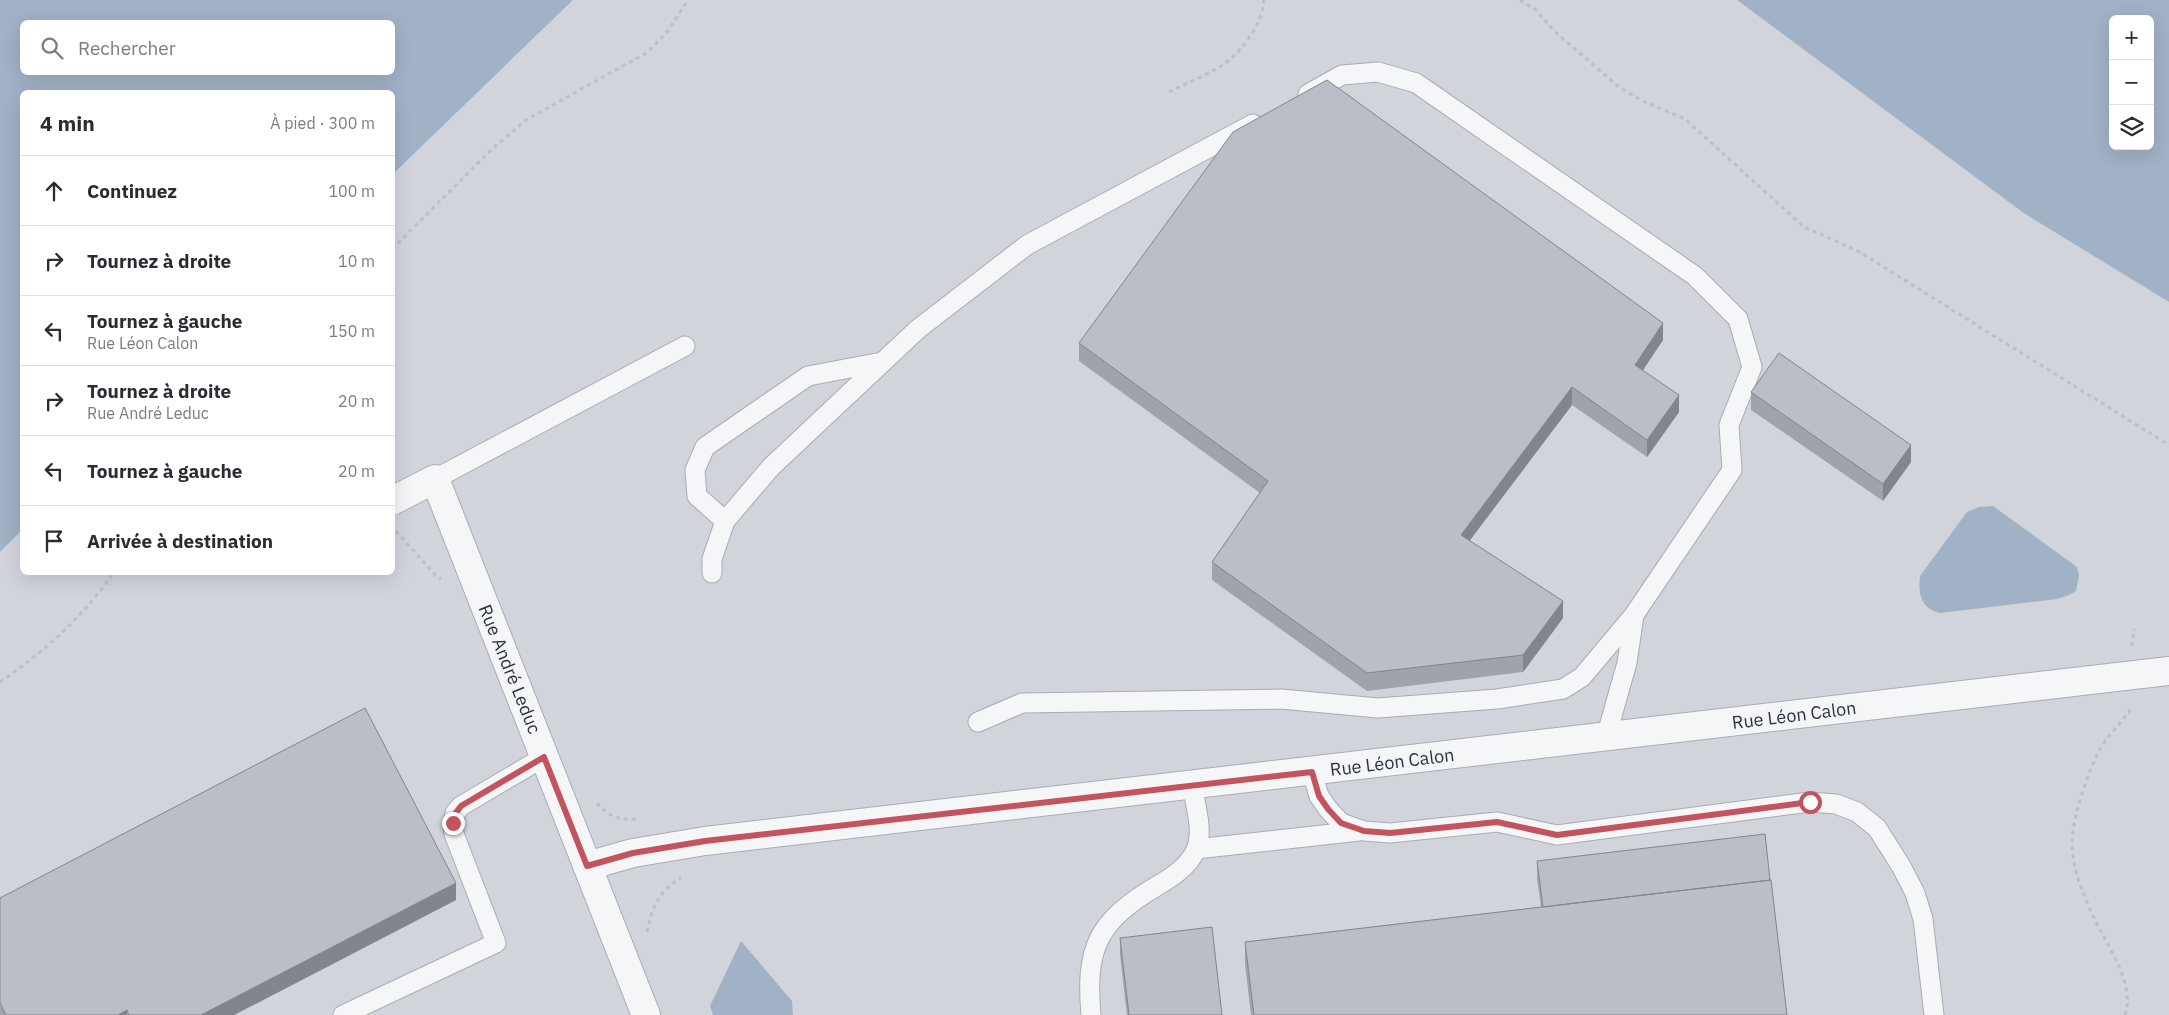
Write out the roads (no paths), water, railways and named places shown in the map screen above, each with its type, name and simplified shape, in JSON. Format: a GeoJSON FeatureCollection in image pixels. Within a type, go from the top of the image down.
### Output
{"type":"FeatureCollection","features":[{"type":"Feature","properties":{"kind":"street"},"geometry":{"type":"LineString","coordinates":[[395,499],[435,479]]}},
{"type":"Feature","properties":{"kind":"street","name":"Rue André Leduc"},"geometry":{"type":"LineString","coordinates":[[435,479],[646,1015]]}},
{"type":"Feature","properties":{"kind":"street","name":"Rue Léon Calon"},"geometry":{"type":"LineString","coordinates":[[587,866],[633,853],[697,842],[2169,671]]}},
{"type":"Feature","properties":{"kind":"lane"},"geometry":{"type":"LineString","coordinates":[[978,722],[1022,703],[1281,699],[1378,708],[1497,699],[1563,689],[1582,677],[1634,615],[1732,470],[1729,425],[1752,367],[1738,319],[1695,276],[1416,83],[1378,72],[1342,75],[1290,104]]}},
{"type":"Feature","properties":{"kind":"lane"},"geometry":{"type":"LineString","coordinates":[[712,573],[712,559],[725,521],[771,467],[918,328],[1027,245],[1272,113]]}},
{"type":"Feature","properties":{"kind":"lane"},"geometry":{"type":"LineString","coordinates":[[435,479],[685,346]]}},
{"type":"Feature","properties":{"kind":"lane"},"geometry":{"type":"LineString","coordinates":[[725,521],[697,496],[695,470],[705,446],[808,376],[882,362]]}},
{"type":"Feature","properties":{"kind":"lane"},"geometry":{"type":"LineString","coordinates":[[1606,737],[1627,664],[1634,615]]}},
{"type":"Feature","properties":{"kind":"lane"},"geometry":{"type":"LineString","coordinates":[[343,1015],[496,943],[458,848],[453,823],[455,814],[461,806],[544,757]]}},
{"type":"Feature","properties":{"kind":"lane"},"geometry":{"type":"LineString","coordinates":[[1312,772],[1319,796],[1328,809],[1341,823],[1364,831]]}},
{"type":"Feature","properties":{"kind":"lane"},"geometry":{"type":"LineString","coordinates":[[1091,1015],[1089,977],[1093,952],[1103,930],[1119,911],[1187,865],[1196,849],[1199,834],[1192,785]]}},
{"type":"Feature","properties":{"kind":"lane"},"geometry":{"type":"LineString","coordinates":[[1196,849],[1364,831],[1390,833],[1497,822],[1557,835],[1810,802],[1836,804],[1857,812],[1877,828],[1915,893],[1923,919],[1934,1015]]}},
{"type":"Feature","properties":{"kind":"water"},"geometry":{"type":"Polygon","coordinates":[[[0,0],[573,0],[395,172],[395,90],[20,90],[20,532],[0,552],[0,0]]]}},
{"type":"Feature","properties":{"kind":"water"},"geometry":{"type":"Polygon","coordinates":[[[1737,0],[2169,0],[2169,302],[2025,214],[1737,0]]]}},
{"type":"Feature","properties":{"kind":"water"},"geometry":{"type":"Polygon","coordinates":[[[1993,506],[2077,567],[2079,575],[2076,591],[2057,599],[1940,613],[1934,611],[1925,604],[1920,595],[1920,576],[1967,512],[1979,507],[1993,506]]]}},
{"type":"Feature","properties":{"kind":"water"},"geometry":{"type":"Polygon","coordinates":[[[741,941],[792,1001],[793,1015],[713,1015],[710,1006],[741,941]]]}}]}
